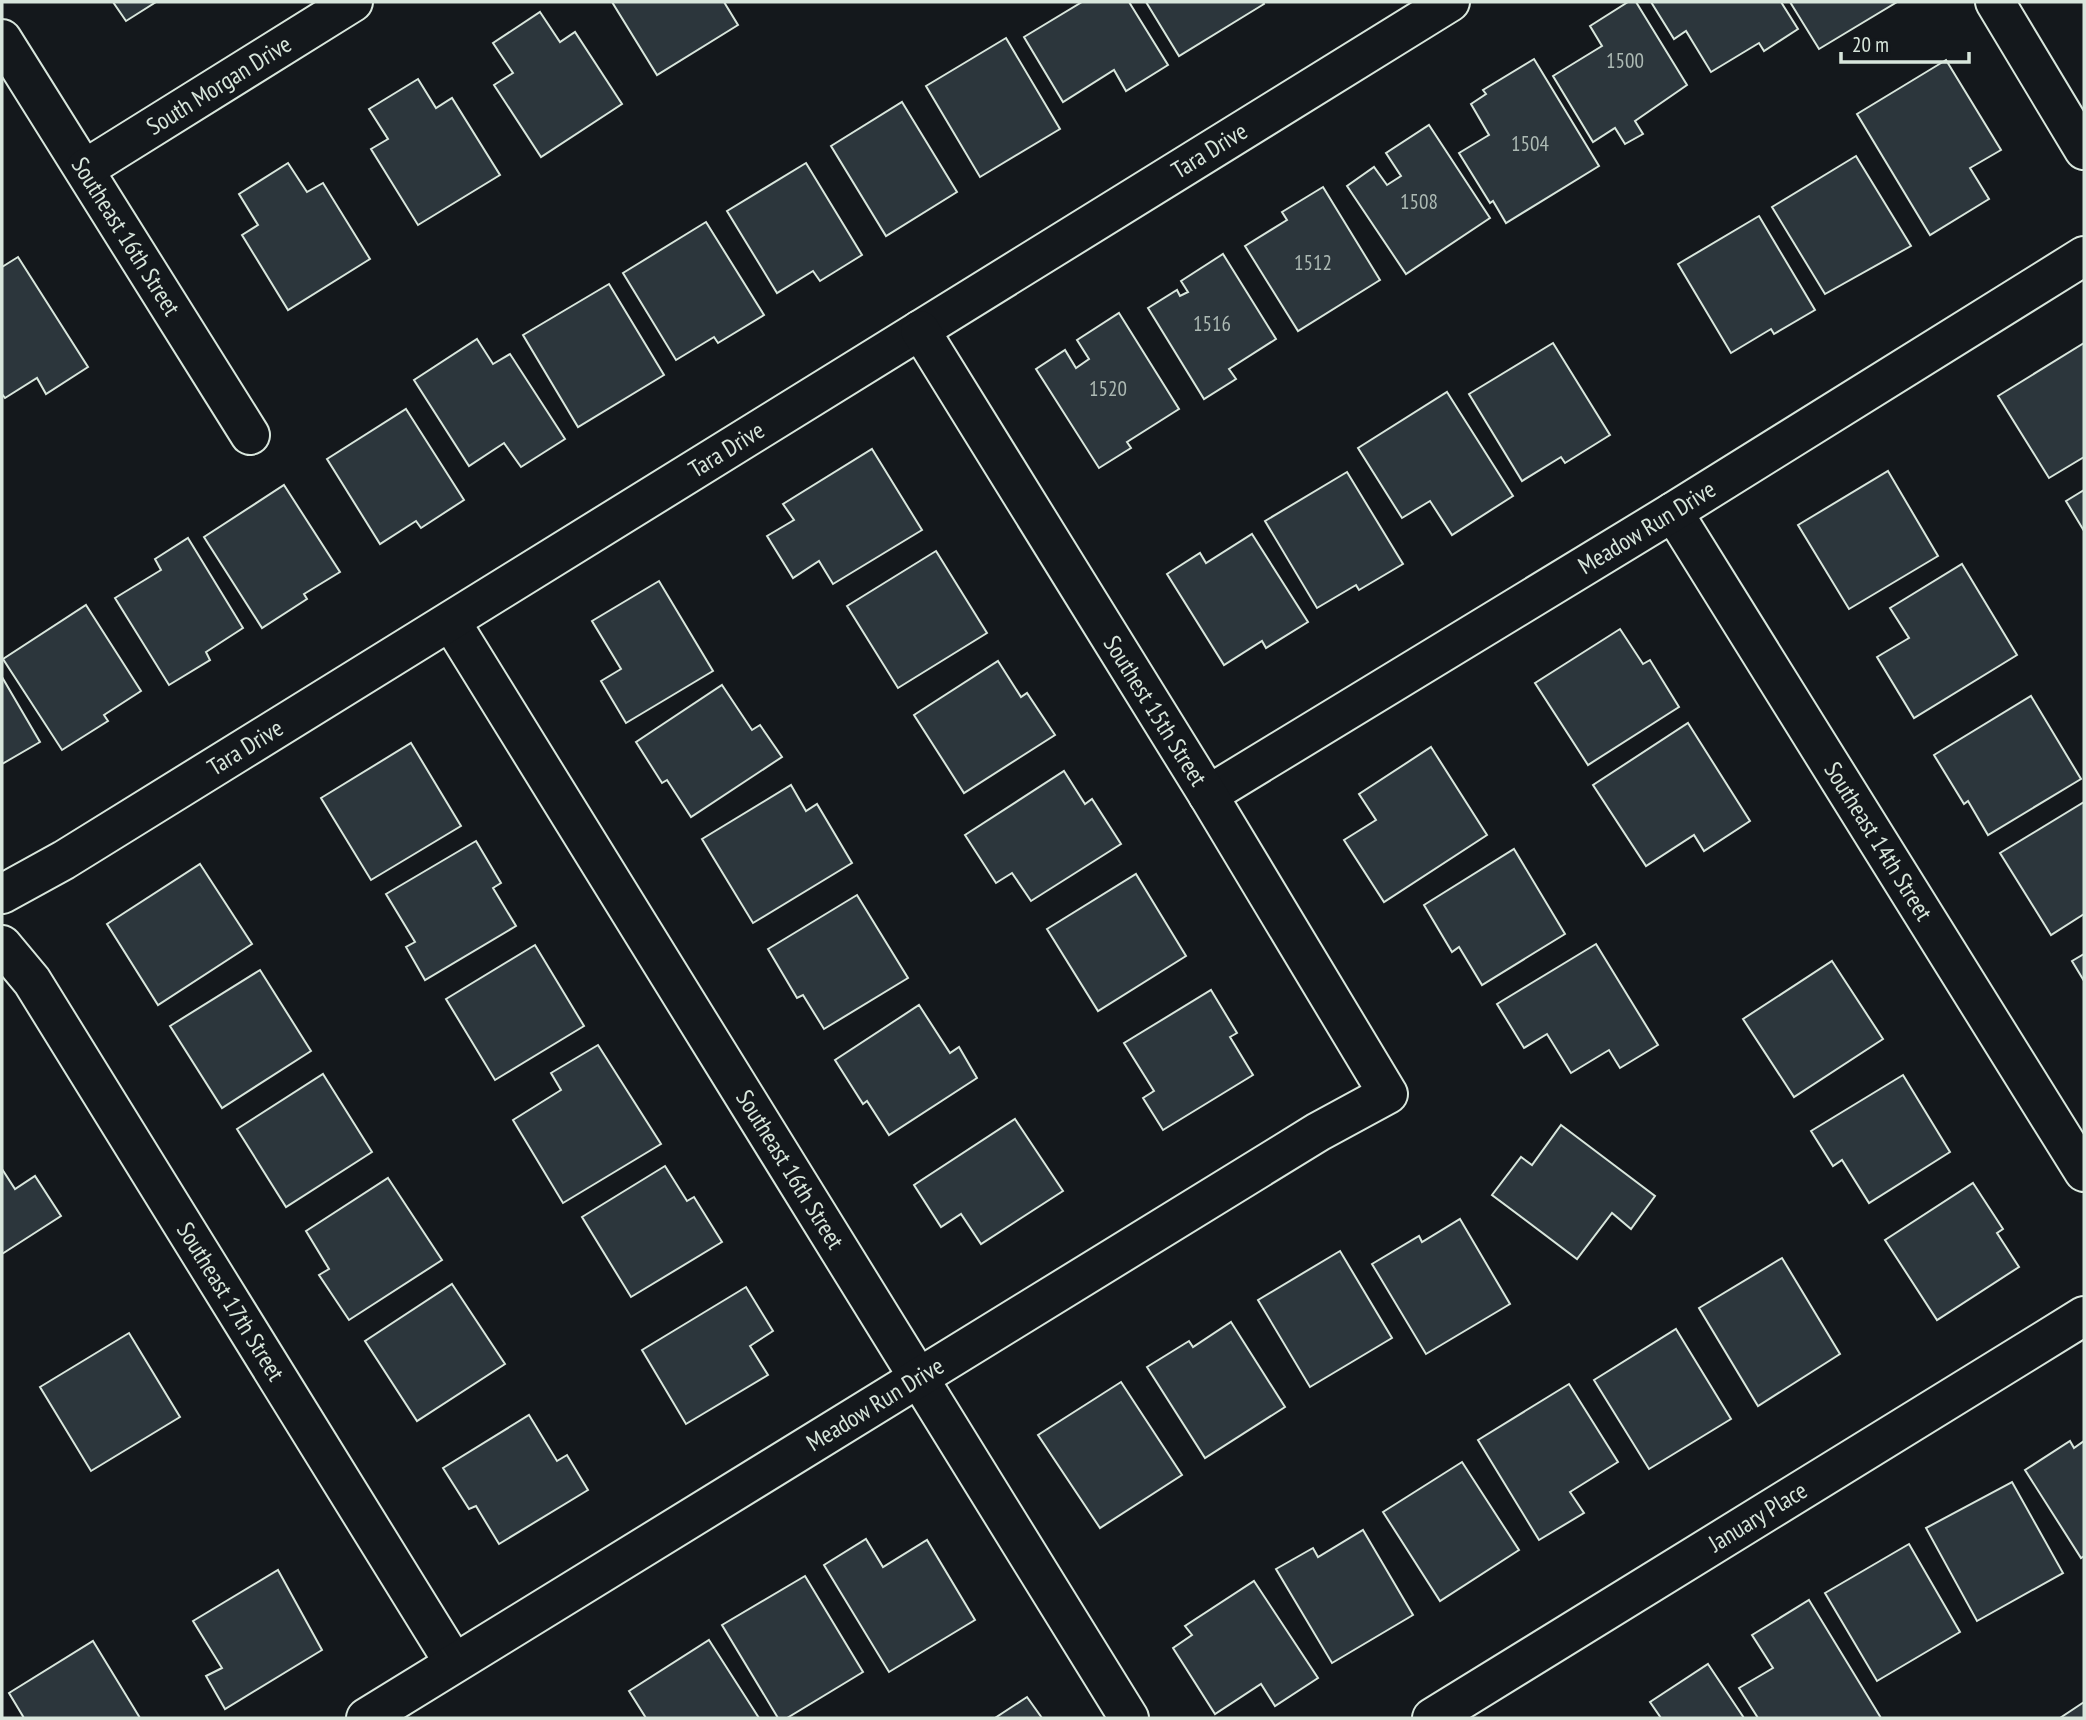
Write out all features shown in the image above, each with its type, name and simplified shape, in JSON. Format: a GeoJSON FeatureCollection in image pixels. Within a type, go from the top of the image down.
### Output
{"type":"FeatureCollection","features":[{"type":"Feature","properties":{"kind":"street","name":"South Morgan Drive"},"geometry":{"type":"LineString","coordinates":[[85,169],[353,2]]}},
{"type":"Feature","properties":{"kind":"street","name":"Tara Drive"},"geometry":{"type":"LineString","coordinates":[[2,894],[64,860],[451,622],[1450,2]]}},
{"type":"Feature","properties":{"kind":"street"},"geometry":{"type":"LineString","coordinates":[[1995,2],[2084,150]]}},
{"type":"Feature","properties":{"kind":"street","name":"Southeast 16th Street"},"geometry":{"type":"LineString","coordinates":[[2,38],[250,435]]}},
{"type":"Feature","properties":{"kind":"street","name":"Meadow Run Drive"},"geometry":{"type":"LineString","coordinates":[[1208,795],[1673,512],[2084,256]]}},
{"type":"Feature","properties":{"kind":"street","name":"Southest 15th Street"},"geometry":{"type":"LineString","coordinates":[[919,330],[1208,795],[1388,1094]]}},
{"type":"Feature","properties":{"kind":"street","name":"Southeast 14th Street"},"geometry":{"type":"LineString","coordinates":[[1673,512],[2084,1171]]}},
{"type":"Feature","properties":{"kind":"street","name":"Southeast 16th Street"},"geometry":{"type":"LineString","coordinates":[[451,622],[1129,1718]]}},
{"type":"Feature","properties":{"kind":"street","name":"Southeast 17th Street"},"geometry":{"type":"LineString","coordinates":[[2,944],[32,981],[454,1663]]}},
{"type":"Feature","properties":{"kind":"street","name":"Meadow Run Drive"},"geometry":{"type":"LineString","coordinates":[[366,1718],[1318,1132],[1388,1094]]}},
{"type":"Feature","properties":{"kind":"street","name":"January Place"},"geometry":{"type":"LineString","coordinates":[[1432,1718],[2084,1316]]}},
{"type":"Feature","properties":{"kind":"building"},"geometry":{"type":"Polygon","coordinates":[[[113,2],[156,2],[126,21],[113,2]]]}},
{"type":"Feature","properties":{"kind":"building"},"geometry":{"type":"Polygon","coordinates":[[[612,2],[724,2],[738,25],[657,75],[612,2]]]}},
{"type":"Feature","properties":{"kind":"building"},"geometry":{"type":"Polygon","coordinates":[[[1082,2],[1129,2],[1168,65],[1126,91],[1114,70],[1063,102],[1024,37],[1082,2]]]}},
{"type":"Feature","properties":{"kind":"building"},"geometry":{"type":"Polygon","coordinates":[[[1146,2],[1263,2],[1264,4],[1179,56],[1146,2]]]}},
{"type":"Feature","properties":{"kind":"building"},"geometry":{"type":"Polygon","coordinates":[[[1628,2],[1636,2],[1687,85],[1635,121],[1643,134],[1625,144],[1615,128],[1593,142],[1553,76],[1602,46],[1590,26],[1628,2]]]}},
{"type":"Feature","properties":{"kind":"building"},"geometry":{"type":"Polygon","coordinates":[[[1651,2],[1781,2],[1798,29],[1764,51],[1759,43],[1711,72],[1686,31],[1674,39],[1651,2]]]}},
{"type":"Feature","properties":{"kind":"building"},"geometry":{"type":"Polygon","coordinates":[[[1790,2],[1897,2],[1819,49],[1790,2]]]}},
{"type":"Feature","properties":{"kind":"building"},"geometry":{"type":"Polygon","coordinates":[[[540,12],[560,42],[575,32],[622,104],[541,157],[494,85],[513,73],[493,43],[540,12]]]}},
{"type":"Feature","properties":{"kind":"building"},"geometry":{"type":"Polygon","coordinates":[[[1006,38],[1060,129],[980,177],[926,86],[1006,38]]]}},
{"type":"Feature","properties":{"kind":"building"},"geometry":{"type":"Polygon","coordinates":[[[1534,59],[1599,166],[1506,223],[1493,201],[1490,203],[1459,153],[1489,135],[1471,104],[1486,94],[1483,90],[1534,59]]]}},
{"type":"Feature","properties":{"kind":"building"},"geometry":{"type":"Polygon","coordinates":[[[1946,60],[2001,150],[1970,168],[1989,199],[1930,235],[1857,114],[1946,60]]]}},
{"type":"Feature","properties":{"kind":"building"},"geometry":{"type":"Polygon","coordinates":[[[418,79],[436,108],[452,98],[500,175],[418,225],[371,149],[388,139],[369,109],[418,79]]]}},
{"type":"Feature","properties":{"kind":"building"},"geometry":{"type":"Polygon","coordinates":[[[902,102],[957,192],[886,236],[831,146],[902,102]]]}},
{"type":"Feature","properties":{"kind":"building"},"geometry":{"type":"Polygon","coordinates":[[[1429,125],[1490,218],[1406,274],[1347,186],[1374,167],[1387,185],[1401,176],[1386,153],[1429,125]]]}},
{"type":"Feature","properties":{"kind":"building"},"geometry":{"type":"Polygon","coordinates":[[[1856,156],[1911,246],[1825,294],[1772,207],[1856,156]]]}},
{"type":"Feature","properties":{"kind":"building"},"geometry":{"type":"Polygon","coordinates":[[[288,163],[307,192],[323,183],[370,259],[288,310],[242,235],[258,225],[239,194],[288,163]]]}},
{"type":"Feature","properties":{"kind":"building"},"geometry":{"type":"Polygon","coordinates":[[[806,163],[862,255],[820,281],[813,271],[777,293],[727,211],[806,163]]]}},
{"type":"Feature","properties":{"kind":"building"},"geometry":{"type":"Polygon","coordinates":[[[1323,187],[1380,280],[1298,331],[1245,246],[1287,220],[1282,212],[1323,187]]]}},
{"type":"Feature","properties":{"kind":"building"},"geometry":{"type":"Polygon","coordinates":[[[1759,216],[1815,310],[1774,334],[1771,329],[1731,353],[1678,264],[1759,216]]]}},
{"type":"Feature","properties":{"kind":"building"},"geometry":{"type":"Polygon","coordinates":[[[706,222],[764,315],[718,343],[714,337],[676,360],[623,273],[706,222]]]}},
{"type":"Feature","properties":{"kind":"building"},"geometry":{"type":"Polygon","coordinates":[[[1223,254],[1276,339],[1229,369],[1236,379],[1204,399],[1148,308],[1177,290],[1180,296],[1188,292],[1181,281],[1223,254]]]}},
{"type":"Feature","properties":{"kind":"building"},"geometry":{"type":"Polygon","coordinates":[[[18,257],[88,367],[46,394],[37,378],[5,398],[2,394],[2,267],[18,257]]]}},
{"type":"Feature","properties":{"kind":"building"},"geometry":{"type":"Polygon","coordinates":[[[609,284],[664,375],[578,427],[523,335],[609,284]]]}},
{"type":"Feature","properties":{"kind":"building"},"geometry":{"type":"Polygon","coordinates":[[[1119,313],[1179,409],[1127,442],[1131,448],[1099,468],[1036,369],[1065,350],[1076,368],[1089,359],[1077,340],[1119,313]]]}},
{"type":"Feature","properties":{"kind":"building"},"geometry":{"type":"Polygon","coordinates":[[[477,339],[493,364],[510,354],[565,439],[521,467],[504,443],[469,466],[414,380],[477,339]]]}},
{"type":"Feature","properties":{"kind":"building"},"geometry":{"type":"Polygon","coordinates":[[[1553,343],[1610,435],[1565,463],[1561,457],[1522,481],[1469,394],[1553,343]]]}},
{"type":"Feature","properties":{"kind":"building"},"geometry":{"type":"Polygon","coordinates":[[[2084,343],[2084,457],[2049,478],[1998,396],[2084,343]]]}},
{"type":"Feature","properties":{"kind":"building"},"geometry":{"type":"Polygon","coordinates":[[[1447,392],[1513,496],[1452,535],[1430,501],[1402,518],[1358,448],[1447,392]]]}},
{"type":"Feature","properties":{"kind":"building"},"geometry":{"type":"Polygon","coordinates":[[[406,409],[464,500],[421,528],[416,521],[380,544],[327,459],[406,409]]]}},
{"type":"Feature","properties":{"kind":"building"},"geometry":{"type":"Polygon","coordinates":[[[872,449],[922,530],[833,584],[819,561],[793,578],[767,536],[794,520],[783,504],[872,449]]]}},
{"type":"Feature","properties":{"kind":"building"},"geometry":{"type":"Polygon","coordinates":[[[1888,471],[1938,556],[1849,609],[1798,525],[1888,471]]]}},
{"type":"Feature","properties":{"kind":"building"},"geometry":{"type":"Polygon","coordinates":[[[1347,472],[1403,564],[1359,590],[1356,585],[1317,608],[1265,521],[1347,472]]]}},
{"type":"Feature","properties":{"kind":"building"},"geometry":{"type":"Polygon","coordinates":[[[284,485],[340,572],[304,594],[307,599],[262,628],[204,537],[284,485]]]}},
{"type":"Feature","properties":{"kind":"building"},"geometry":{"type":"Polygon","coordinates":[[[2084,490],[2084,531],[2066,501],[2084,490]]]}},
{"type":"Feature","properties":{"kind":"building"},"geometry":{"type":"Polygon","coordinates":[[[1252,534],[1308,622],[1266,648],[1262,641],[1224,665],[1167,574],[1200,553],[1206,563],[1252,534]]]}},
{"type":"Feature","properties":{"kind":"building"},"geometry":{"type":"Polygon","coordinates":[[[188,538],[243,628],[206,652],[210,660],[169,685],[115,598],[161,570],[155,559],[188,538]]]}},
{"type":"Feature","properties":{"kind":"building"},"geometry":{"type":"Polygon","coordinates":[[[936,551],[987,633],[898,688],[847,606],[936,551]]]}},
{"type":"Feature","properties":{"kind":"building"},"geometry":{"type":"Polygon","coordinates":[[[1962,564],[2017,655],[1914,718],[1877,657],[1909,638],[1890,608],[1962,564]]]}},
{"type":"Feature","properties":{"kind":"building"},"geometry":{"type":"Polygon","coordinates":[[[659,581],[713,671],[626,723],[601,681],[621,669],[592,621],[659,581]]]}},
{"type":"Feature","properties":{"kind":"building"},"geometry":{"type":"Polygon","coordinates":[[[86,605],[141,691],[104,715],[108,721],[62,750],[3,659],[86,605]]]}},
{"type":"Feature","properties":{"kind":"building"},"geometry":{"type":"Polygon","coordinates":[[[1620,629],[1643,664],[1650,660],[1679,707],[1588,765],[1535,683],[1620,629]]]}},
{"type":"Feature","properties":{"kind":"building"},"geometry":{"type":"Polygon","coordinates":[[[998,661],[1021,697],[1027,693],[1055,735],[964,793],[914,715],[998,661]]]}},
{"type":"Feature","properties":{"kind":"building"},"geometry":{"type":"Polygon","coordinates":[[[2,677],[40,742],[2,764],[2,677]]]}},
{"type":"Feature","properties":{"kind":"building"},"geometry":{"type":"Polygon","coordinates":[[[722,685],[752,730],[760,725],[782,757],[691,817],[667,780],[662,783],[636,742],[722,685]]]}},
{"type":"Feature","properties":{"kind":"building"},"geometry":{"type":"Polygon","coordinates":[[[2031,696],[2081,779],[1988,835],[1968,801],[1964,804],[1934,755],[2031,696]]]}},
{"type":"Feature","properties":{"kind":"building"},"geometry":{"type":"Polygon","coordinates":[[[1688,723],[1750,821],[1704,851],[1694,835],[1646,866],[1593,785],[1688,723]]]}},
{"type":"Feature","properties":{"kind":"building"},"geometry":{"type":"Polygon","coordinates":[[[411,743],[461,826],[371,880],[321,798],[411,743]]]}},
{"type":"Feature","properties":{"kind":"building"},"geometry":{"type":"Polygon","coordinates":[[[1431,747],[1487,835],[1384,902],[1344,840],[1376,820],[1359,794],[1431,747]]]}},
{"type":"Feature","properties":{"kind":"building"},"geometry":{"type":"Polygon","coordinates":[[[1064,771],[1085,804],[1092,799],[1121,844],[1031,901],[1012,873],[996,883],[965,835],[1064,771]]]}},
{"type":"Feature","properties":{"kind":"building"},"geometry":{"type":"Polygon","coordinates":[[[791,785],[806,811],[817,804],[852,863],[753,923],[702,839],[791,785]]]}},
{"type":"Feature","properties":{"kind":"building"},"geometry":{"type":"Polygon","coordinates":[[[2084,802],[2084,914],[2051,935],[2000,853],[2084,802]]]}},
{"type":"Feature","properties":{"kind":"building"},"geometry":{"type":"Polygon","coordinates":[[[476,841],[501,883],[493,888],[516,926],[425,980],[406,947],[415,942],[386,894],[476,841]]]}},
{"type":"Feature","properties":{"kind":"building"},"geometry":{"type":"Polygon","coordinates":[[[1514,849],[1565,934],[1482,985],[1459,947],[1452,952],[1424,905],[1514,849]]]}},
{"type":"Feature","properties":{"kind":"building"},"geometry":{"type":"Polygon","coordinates":[[[200,864],[252,944],[158,1005],[107,924],[200,864]]]}},
{"type":"Feature","properties":{"kind":"building"},"geometry":{"type":"Polygon","coordinates":[[[1136,874],[1186,956],[1098,1011],[1047,929],[1136,874]]]}},
{"type":"Feature","properties":{"kind":"building"},"geometry":{"type":"Polygon","coordinates":[[[857,895],[908,978],[824,1029],[803,995],[797,998],[768,949],[857,895]]]}},
{"type":"Feature","properties":{"kind":"building"},"geometry":{"type":"Polygon","coordinates":[[[1596,944],[1658,1045],[1620,1068],[1609,1050],[1571,1073],[1547,1034],[1524,1048],[1497,1004],[1596,944]]]}},
{"type":"Feature","properties":{"kind":"building"},"geometry":{"type":"Polygon","coordinates":[[[535,945],[584,1026],[495,1080],[446,999],[535,945]]]}},
{"type":"Feature","properties":{"kind":"building"},"geometry":{"type":"Polygon","coordinates":[[[2084,954],[2084,981],[2072,961],[2084,954]]]}},
{"type":"Feature","properties":{"kind":"building"},"geometry":{"type":"Polygon","coordinates":[[[1832,961],[1883,1039],[1794,1097],[1743,1019],[1832,961]]]}},
{"type":"Feature","properties":{"kind":"building"},"geometry":{"type":"Polygon","coordinates":[[[260,970],[311,1051],[222,1108],[170,1026],[260,970]]]}},
{"type":"Feature","properties":{"kind":"building"},"geometry":{"type":"Polygon","coordinates":[[[1211,990],[1237,1033],[1230,1037],[1253,1075],[1163,1130],[1143,1098],[1154,1091],[1124,1043],[1211,990]]]}},
{"type":"Feature","properties":{"kind":"building"},"geometry":{"type":"Polygon","coordinates":[[[919,1005],[950,1053],[959,1047],[977,1078],[889,1135],[867,1101],[863,1104],[835,1060],[919,1005]]]}},
{"type":"Feature","properties":{"kind":"building"},"geometry":{"type":"Polygon","coordinates":[[[598,1045],[661,1144],[563,1203],[513,1120],[561,1090],[551,1073],[598,1045]]]}},
{"type":"Feature","properties":{"kind":"building"},"geometry":{"type":"Polygon","coordinates":[[[323,1074],[372,1152],[286,1207],[237,1129],[323,1074]]]}},
{"type":"Feature","properties":{"kind":"building"},"geometry":{"type":"Polygon","coordinates":[[[1903,1075],[1950,1152],[1869,1203],[1842,1160],[1833,1166],[1811,1131],[1903,1075]]]}},
{"type":"Feature","properties":{"kind":"building"},"geometry":{"type":"Polygon","coordinates":[[[1015,1119],[1063,1191],[981,1244],[961,1214],[941,1227],[914,1185],[1015,1119]]]}},
{"type":"Feature","properties":{"kind":"building"},"geometry":{"type":"Polygon","coordinates":[[[1561,1125],[1655,1196],[1631,1229],[1612,1213],[1577,1259],[1492,1195],[1521,1157],[1532,1165],[1561,1125]]]}},
{"type":"Feature","properties":{"kind":"building"},"geometry":{"type":"Polygon","coordinates":[[[665,1166],[687,1201],[694,1197],[722,1242],[631,1297],[582,1217],[665,1166]]]}},
{"type":"Feature","properties":{"kind":"building"},"geometry":{"type":"Polygon","coordinates":[[[2,1169],[15,1189],[35,1176],[61,1216],[2,1254],[2,1169]]]}},
{"type":"Feature","properties":{"kind":"building"},"geometry":{"type":"Polygon","coordinates":[[[388,1178],[442,1260],[349,1320],[319,1275],[329,1269],[306,1231],[388,1178]]]}},
{"type":"Feature","properties":{"kind":"building"},"geometry":{"type":"Polygon","coordinates":[[[1973,1183],[2003,1229],[1997,1233],[2019,1267],[1937,1320],[1885,1240],[1973,1183]]]}},
{"type":"Feature","properties":{"kind":"building"},"geometry":{"type":"Polygon","coordinates":[[[1460,1219],[1510,1304],[1426,1354],[1372,1264],[1419,1236],[1422,1242],[1460,1219]]]}},
{"type":"Feature","properties":{"kind":"building"},"geometry":{"type":"Polygon","coordinates":[[[1340,1251],[1392,1338],[1310,1387],[1258,1300],[1340,1251]]]}},
{"type":"Feature","properties":{"kind":"building"},"geometry":{"type":"Polygon","coordinates":[[[1782,1258],[1840,1354],[1758,1406],[1699,1308],[1782,1258]]]}},
{"type":"Feature","properties":{"kind":"building"},"geometry":{"type":"Polygon","coordinates":[[[452,1284],[505,1364],[417,1421],[365,1341],[452,1284]]]}},
{"type":"Feature","properties":{"kind":"building"},"geometry":{"type":"Polygon","coordinates":[[[746,1287],[773,1331],[750,1346],[768,1375],[686,1424],[642,1350],[746,1287]]]}},
{"type":"Feature","properties":{"kind":"building"},"geometry":{"type":"Polygon","coordinates":[[[1231,1322],[1285,1407],[1205,1458],[1147,1367],[1189,1341],[1193,1347],[1231,1322]]]}},
{"type":"Feature","properties":{"kind":"building"},"geometry":{"type":"Polygon","coordinates":[[[1676,1329],[1731,1419],[1649,1469],[1594,1380],[1676,1329]]]}},
{"type":"Feature","properties":{"kind":"building"},"geometry":{"type":"Polygon","coordinates":[[[129,1333],[180,1417],[91,1471],[40,1387],[129,1333]]]}},
{"type":"Feature","properties":{"kind":"building"},"geometry":{"type":"Polygon","coordinates":[[[1121,1382],[1182,1475],[1100,1528],[1038,1435],[1121,1382]]]}},
{"type":"Feature","properties":{"kind":"building"},"geometry":{"type":"Polygon","coordinates":[[[1569,1384],[1618,1462],[1570,1492],[1584,1513],[1539,1540],[1478,1440],[1569,1384]]]}},
{"type":"Feature","properties":{"kind":"building"},"geometry":{"type":"Polygon","coordinates":[[[529,1415],[557,1461],[567,1455],[588,1490],[499,1544],[476,1506],[469,1509],[443,1468],[529,1415]]]}},
{"type":"Feature","properties":{"kind":"building"},"geometry":{"type":"Polygon","coordinates":[[[2070,1441],[2074,1448],[2084,1441],[2084,1556],[2081,1558],[2025,1470],[2070,1441]]]}},
{"type":"Feature","properties":{"kind":"building"},"geometry":{"type":"Polygon","coordinates":[[[1462,1462],[1519,1550],[1440,1601],[1383,1512],[1462,1462]]]}},
{"type":"Feature","properties":{"kind":"building"},"geometry":{"type":"Polygon","coordinates":[[[2012,1482],[2063,1573],[1977,1621],[1926,1528],[2012,1482]]]}},
{"type":"Feature","properties":{"kind":"building"},"geometry":{"type":"Polygon","coordinates":[[[1363,1530],[1413,1615],[1332,1663],[1276,1569],[1313,1548],[1318,1557],[1363,1530]]]}},
{"type":"Feature","properties":{"kind":"building"},"geometry":{"type":"Polygon","coordinates":[[[866,1539],[883,1567],[927,1540],[975,1620],[889,1672],[824,1565],[866,1539]]]}},
{"type":"Feature","properties":{"kind":"building"},"geometry":{"type":"Polygon","coordinates":[[[1909,1544],[1960,1632],[1877,1681],[1825,1593],[1909,1544]]]}},
{"type":"Feature","properties":{"kind":"building"},"geometry":{"type":"Polygon","coordinates":[[[278,1570],[322,1650],[225,1709],[206,1676],[222,1668],[193,1621],[278,1570]]]}},
{"type":"Feature","properties":{"kind":"building"},"geometry":{"type":"Polygon","coordinates":[[[805,1576],[863,1672],[787,1718],[778,1718],[722,1625],[805,1576]]]}},
{"type":"Feature","properties":{"kind":"building"},"geometry":{"type":"Polygon","coordinates":[[[1254,1581],[1318,1678],[1275,1706],[1261,1684],[1215,1714],[1173,1648],[1192,1635],[1185,1626],[1254,1581]]]}},
{"type":"Feature","properties":{"kind":"building"},"geometry":{"type":"Polygon","coordinates":[[[1809,1600],[1881,1718],[1758,1718],[1739,1688],[1773,1668],[1752,1635],[1809,1600]]]}},
{"type":"Feature","properties":{"kind":"building"},"geometry":{"type":"Polygon","coordinates":[[[709,1640],[759,1718],[646,1718],[629,1691],[709,1640]]]}},
{"type":"Feature","properties":{"kind":"building"},"geometry":{"type":"Polygon","coordinates":[[[93,1641],[140,1718],[24,1718],[9,1693],[93,1641]]]}},
{"type":"Feature","properties":{"kind":"building"},"geometry":{"type":"Polygon","coordinates":[[[1708,1664],[1744,1718],[1661,1718],[1650,1702],[1708,1664]]]}},
{"type":"Feature","properties":{"kind":"building"},"geometry":{"type":"Polygon","coordinates":[[[1027,1697],[1042,1718],[995,1718],[1027,1697]]]}},
{"type":"Feature","properties":{"kind":"building"},"geometry":{"type":"Polygon","coordinates":[[[2084,1702],[2084,1718],[2060,1718],[2084,1702]]]}}]}
